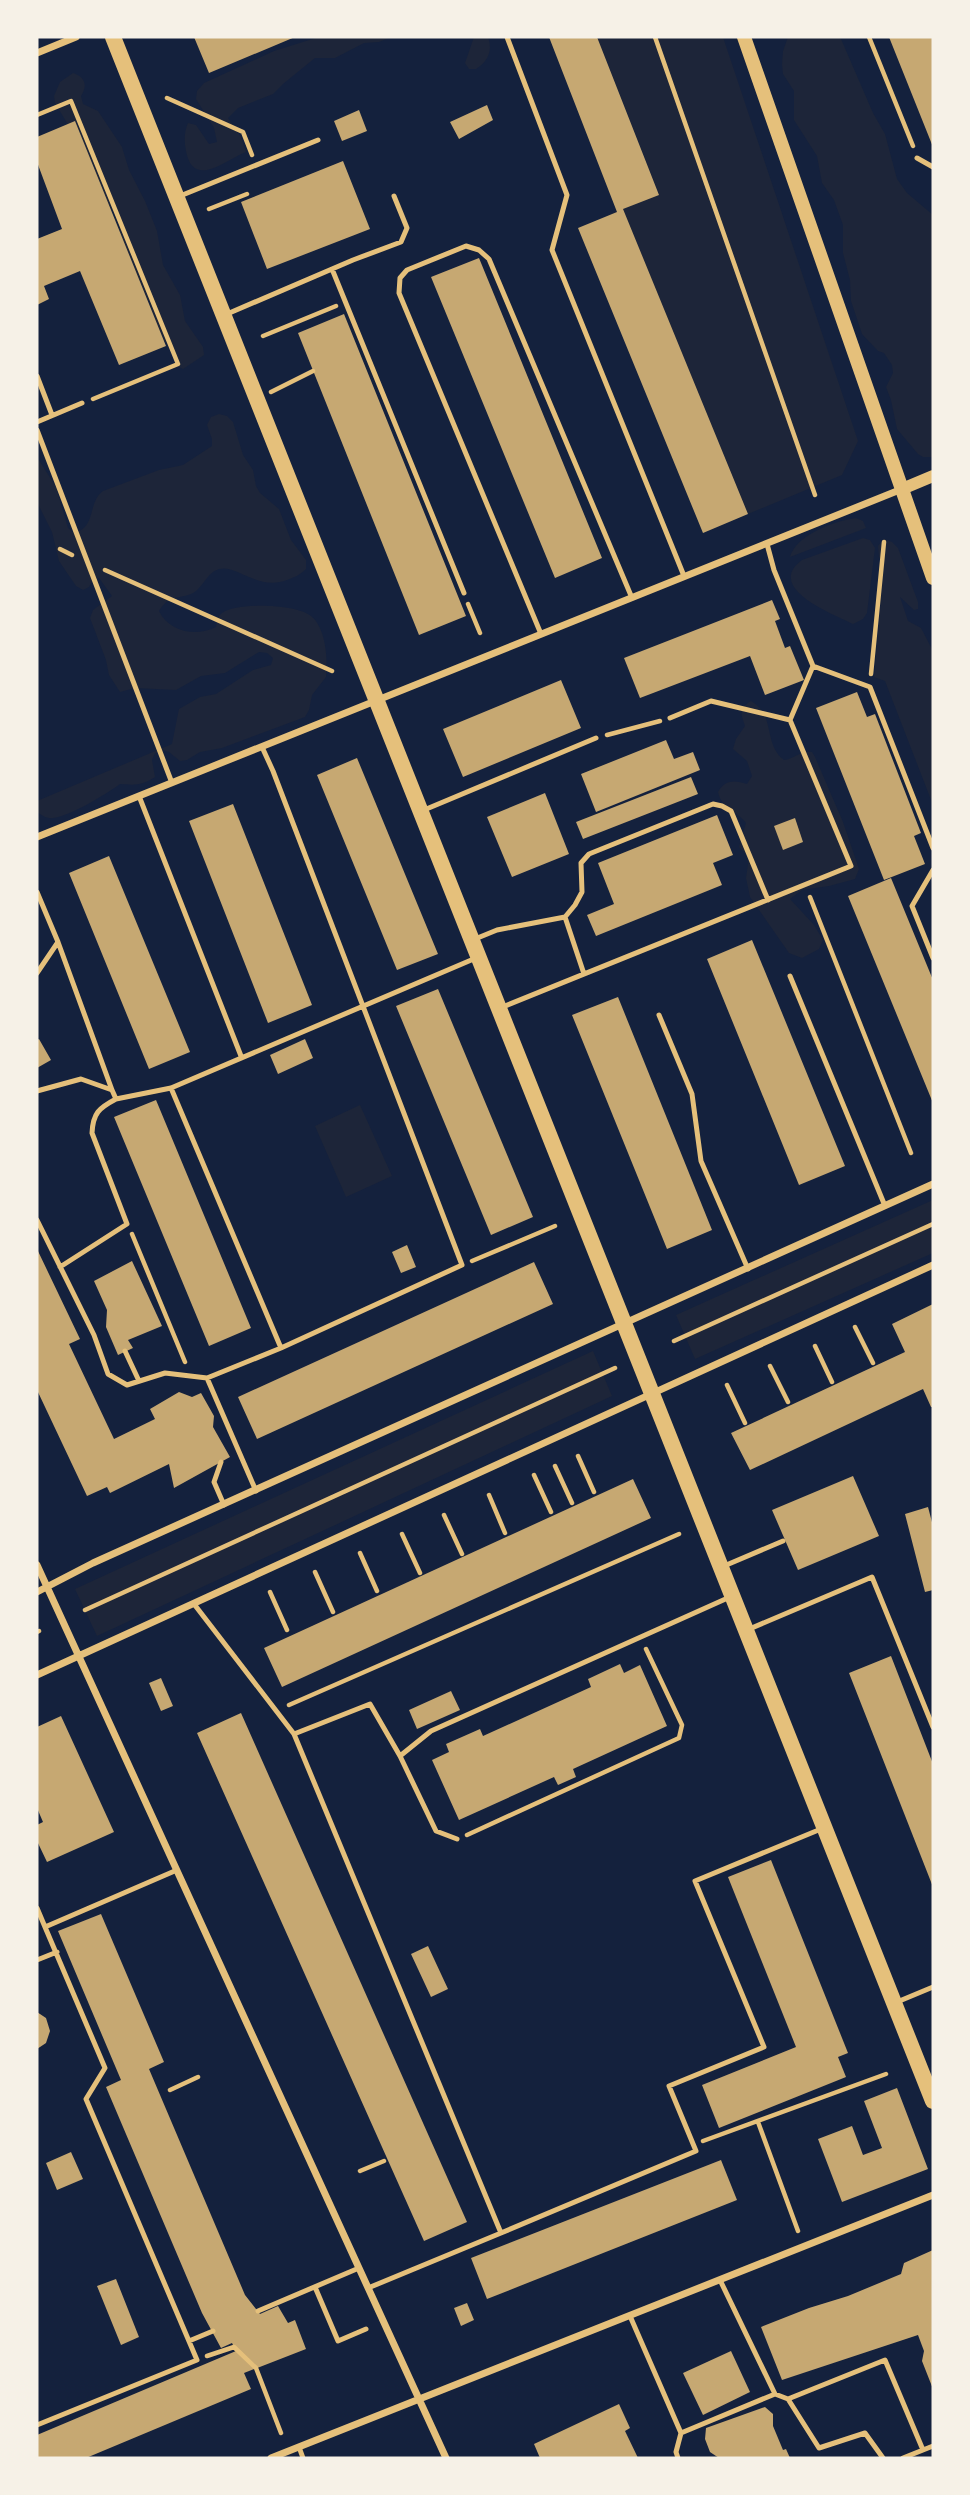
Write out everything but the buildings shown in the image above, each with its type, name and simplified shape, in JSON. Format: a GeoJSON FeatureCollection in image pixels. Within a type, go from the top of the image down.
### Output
{"type":"FeatureCollection","features":[{"type":"Feature","properties":{"kind":"main road"},"geometry":{"type":"LineString","coordinates":[[113,37],[894,2003],[927,2068],[933,2101]]}},
{"type":"Feature","properties":{"kind":"main road"},"geometry":{"type":"LineString","coordinates":[[744,37],[933,578]]}},
{"type":"Feature","properties":{"kind":"street"},"geometry":{"type":"LineString","coordinates":[[37,53],[76,37]]}},
{"type":"Feature","properties":{"kind":"street"},"geometry":{"type":"LineString","coordinates":[[37,837],[933,476]]}},
{"type":"Feature","properties":{"kind":"street"},"geometry":{"type":"LineString","coordinates":[[37,1592],[93,1563],[933,1184]]}},
{"type":"Feature","properties":{"kind":"street"},"geometry":{"type":"LineString","coordinates":[[37,1675],[933,1265]]}},
{"type":"Feature","properties":{"kind":"street"},"geometry":{"type":"LineString","coordinates":[[37,1564],[446,2458]]}},
{"type":"Feature","properties":{"kind":"street"},"geometry":{"type":"LineString","coordinates":[[271,2458],[933,2195]]}},
{"type":"Feature","properties":{"kind":"lane"},"geometry":{"type":"LineString","coordinates":[[507,37],[566,195],[552,250],[684,576]]}},
{"type":"Feature","properties":{"kind":"lane"},"geometry":{"type":"LineString","coordinates":[[177,197],[318,140]]}},
{"type":"Feature","properties":{"kind":"lane"},"geometry":{"type":"LineString","coordinates":[[917,158],[933,167]]}},
{"type":"Feature","properties":{"kind":"lane"},"geometry":{"type":"LineString","coordinates":[[224,315],[401,242],[407,228],[394,196]]}},
{"type":"Feature","properties":{"kind":"lane"},"geometry":{"type":"LineString","coordinates":[[541,634],[399,293],[400,278],[407,270],[454,250],[466,246],[479,250],[489,259],[632,597]]}},
{"type":"Feature","properties":{"kind":"lane"},"geometry":{"type":"LineString","coordinates":[[332,269],[464,593]]}},
{"type":"Feature","properties":{"kind":"lane"},"geometry":{"type":"LineString","coordinates":[[37,376],[52,415]]}},
{"type":"Feature","properties":{"kind":"lane"},"geometry":{"type":"LineString","coordinates":[[37,422],[82,403]]}},
{"type":"Feature","properties":{"kind":"lane"},"geometry":{"type":"LineString","coordinates":[[37,430],[172,783]]}},
{"type":"Feature","properties":{"kind":"lane"},"geometry":{"type":"LineString","coordinates":[[499,1009],[851,866],[790,720],[813,666],[774,570],[767,544]]}},
{"type":"Feature","properties":{"kind":"lane"},"geometry":{"type":"LineString","coordinates":[[813,666],[870,687],[933,848]]}},
{"type":"Feature","properties":{"kind":"lane"},"geometry":{"type":"LineString","coordinates":[[670,718],[711,701],[790,720]]}},
{"type":"Feature","properties":{"kind":"lane"},"geometry":{"type":"LineString","coordinates":[[421,812],[596,738]]}},
{"type":"Feature","properties":{"kind":"lane"},"geometry":{"type":"LineString","coordinates":[[37,1220],[94,1335],[108,1374],[127,1385],[165,1373],[207,1378],[281,1348],[462,1265],[364,1005],[262,747]]}},
{"type":"Feature","properties":{"kind":"lane"},"geometry":{"type":"LineString","coordinates":[[139,796],[241,1056]]}},
{"type":"Feature","properties":{"kind":"lane"},"geometry":{"type":"LineString","coordinates":[[472,940],[497,930],[565,917],[582,892],[581,863],[589,854],[713,804],[732,811],[768,900]]}},
{"type":"Feature","properties":{"kind":"lane"},"geometry":{"type":"LineString","coordinates":[[933,870],[912,906],[933,958]]}},
{"type":"Feature","properties":{"kind":"lane"},"geometry":{"type":"LineString","coordinates":[[37,892],[116,1100]]}},
{"type":"Feature","properties":{"kind":"lane"},"geometry":{"type":"LineString","coordinates":[[565,917],[584,974]]}},
{"type":"Feature","properties":{"kind":"lane"},"geometry":{"type":"LineString","coordinates":[[37,973],[58,943]]}},
{"type":"Feature","properties":{"kind":"lane"},"geometry":{"type":"LineString","coordinates":[[60,1267],[127,1224],[92,1133],[93,1118],[100,1107],[116,1100],[171,1087],[479,957]]}},
{"type":"Feature","properties":{"kind":"lane"},"geometry":{"type":"LineString","coordinates":[[790,976],[886,1206]]}},
{"type":"Feature","properties":{"kind":"lane"},"geometry":{"type":"LineString","coordinates":[[659,1015],[692,1094],[701,1161],[748,1269]]}},
{"type":"Feature","properties":{"kind":"lane"},"geometry":{"type":"LineString","coordinates":[[37,1091],[81,1080],[112,1090]]}},
{"type":"Feature","properties":{"kind":"lane"},"geometry":{"type":"LineString","coordinates":[[171,1087],[281,1348]]}},
{"type":"Feature","properties":{"kind":"lane"},"geometry":{"type":"LineString","coordinates":[[125,1351],[139,1381]]}},
{"type":"Feature","properties":{"kind":"lane"},"geometry":{"type":"LineString","coordinates":[[207,1378],[256,1490]]}},
{"type":"Feature","properties":{"kind":"lane"},"geometry":{"type":"LineString","coordinates":[[221,1462],[214,1482],[224,1505]]}},
{"type":"Feature","properties":{"kind":"lane"},"geometry":{"type":"LineString","coordinates":[[721,1567],[783,1541]]}},
{"type":"Feature","properties":{"kind":"lane"},"geometry":{"type":"LineString","coordinates":[[746,1630],[872,1577],[933,1727]]}},
{"type":"Feature","properties":{"kind":"lane"},"geometry":{"type":"LineString","coordinates":[[400,1756],[431,1731],[733,1596]]}},
{"type":"Feature","properties":{"kind":"lane"},"geometry":{"type":"LineString","coordinates":[[194,1604],[294,1734],[501,2233]]}},
{"type":"Feature","properties":{"kind":"lane"},"geometry":{"type":"LineString","coordinates":[[294,1734],[370,1704],[400,1756],[436,1831],[457,1839]]}},
{"type":"Feature","properties":{"kind":"lane"},"geometry":{"type":"LineString","coordinates":[[368,2288],[696,2151],[669,2086],[764,2047],[695,1881],[824,1827]]}},
{"type":"Feature","properties":{"kind":"lane"},"geometry":{"type":"LineString","coordinates":[[45,1927],[177,1870]]}},
{"type":"Feature","properties":{"kind":"lane"},"geometry":{"type":"LineString","coordinates":[[37,1908],[105,2068],[86,2099],[197,2360],[37,2425]]}},
{"type":"Feature","properties":{"kind":"lane"},"geometry":{"type":"LineString","coordinates":[[37,1960],[57,1952]]}},
{"type":"Feature","properties":{"kind":"lane"},"geometry":{"type":"LineString","coordinates":[[894,2003],[933,1987]]}},
{"type":"Feature","properties":{"kind":"lane"},"geometry":{"type":"LineString","coordinates":[[258,2311],[359,2268]]}},
{"type":"Feature","properties":{"kind":"lane"},"geometry":{"type":"LineString","coordinates":[[720,2280],[775,2393],[788,2399],[819,2448],[865,2433],[883,2458]]}},
{"type":"Feature","properties":{"kind":"lane"},"geometry":{"type":"LineString","coordinates":[[315,2287],[338,2341],[366,2329]]}},
{"type":"Feature","properties":{"kind":"lane"},"geometry":{"type":"LineString","coordinates":[[630,2316],[681,2432],[676,2452],[678,2458]]}},
{"type":"Feature","properties":{"kind":"lane"},"geometry":{"type":"LineString","coordinates":[[189,2341],[213,2331]]}},
{"type":"Feature","properties":{"kind":"lane"},"geometry":{"type":"LineString","coordinates":[[788,2399],[885,2360],[923,2450]]}},
{"type":"Feature","properties":{"kind":"lane"},"geometry":{"type":"LineString","coordinates":[[681,2432],[775,2393]]}},
{"type":"Feature","properties":{"kind":"lane"},"geometry":{"type":"LineString","coordinates":[[903,2458],[933,2446]]}},
{"type":"Feature","properties":{"kind":"lane"},"geometry":{"type":"LineString","coordinates":[[299,2447],[303,2458]]}},
{"type":"Feature","properties":{"kind":"path"},"geometry":{"type":"LineString","coordinates":[[655,37],[815,495]]}},
{"type":"Feature","properties":{"kind":"path"},"geometry":{"type":"LineString","coordinates":[[862,37],[872,44]]}},
{"type":"Feature","properties":{"kind":"path"},"geometry":{"type":"LineString","coordinates":[[869,37],[917,158]]}},
{"type":"Feature","properties":{"kind":"path"},"geometry":{"type":"LineString","coordinates":[[167,98],[243,132],[256,165]]}},
{"type":"Feature","properties":{"kind":"path"},"geometry":{"type":"LineString","coordinates":[[37,115],[71,101],[178,363],[82,403]]}},
{"type":"Feature","properties":{"kind":"path"},"geometry":{"type":"LineString","coordinates":[[209,209],[247,194]]}},
{"type":"Feature","properties":{"kind":"path"},"geometry":{"type":"LineString","coordinates":[[262,336],[346,302]]}},
{"type":"Feature","properties":{"kind":"path"},"geometry":{"type":"LineString","coordinates":[[267,393],[313,371]]}},
{"type":"Feature","properties":{"kind":"path"},"geometry":{"type":"LineString","coordinates":[[870,687],[884,542]]}},
{"type":"Feature","properties":{"kind":"path"},"geometry":{"type":"LineString","coordinates":[[60,549],[332,671]]}},
{"type":"Feature","properties":{"kind":"path"},"geometry":{"type":"LineString","coordinates":[[464,593],[480,633]]}},
{"type":"Feature","properties":{"kind":"path"},"geometry":{"type":"LineString","coordinates":[[596,738],[670,718]]}},
{"type":"Feature","properties":{"kind":"path"},"geometry":{"type":"LineString","coordinates":[[805,885],[911,1153]]}},
{"type":"Feature","properties":{"kind":"path"},"geometry":{"type":"LineString","coordinates":[[127,1224],[191,1376]]}},
{"type":"Feature","properties":{"kind":"path"},"geometry":{"type":"LineString","coordinates":[[674,1341],[933,1224]]}},
{"type":"Feature","properties":{"kind":"path"},"geometry":{"type":"LineString","coordinates":[[462,1265],[555,1226]]}},
{"type":"Feature","properties":{"kind":"path"},"geometry":{"type":"LineString","coordinates":[[855,1327],[873,1363]]}},
{"type":"Feature","properties":{"kind":"path"},"geometry":{"type":"LineString","coordinates":[[815,1346],[832,1382]]}},
{"type":"Feature","properties":{"kind":"path"},"geometry":{"type":"LineString","coordinates":[[770,1366],[788,1402]]}},
{"type":"Feature","properties":{"kind":"path"},"geometry":{"type":"LineString","coordinates":[[85,1610],[615,1368]]}},
{"type":"Feature","properties":{"kind":"path"},"geometry":{"type":"LineString","coordinates":[[727,1385],[745,1423]]}},
{"type":"Feature","properties":{"kind":"path"},"geometry":{"type":"LineString","coordinates":[[578,1456],[594,1492]]}},
{"type":"Feature","properties":{"kind":"path"},"geometry":{"type":"LineString","coordinates":[[555,1466],[572,1503]]}},
{"type":"Feature","properties":{"kind":"path"},"geometry":{"type":"LineString","coordinates":[[534,1475],[551,1512]]}},
{"type":"Feature","properties":{"kind":"path"},"geometry":{"type":"LineString","coordinates":[[489,1495],[505,1533]]}},
{"type":"Feature","properties":{"kind":"path"},"geometry":{"type":"LineString","coordinates":[[444,1515],[462,1553]]}},
{"type":"Feature","properties":{"kind":"path"},"geometry":{"type":"LineString","coordinates":[[402,1534],[419,1573]]}},
{"type":"Feature","properties":{"kind":"path"},"geometry":{"type":"LineString","coordinates":[[276,1711],[679,1534]]}},
{"type":"Feature","properties":{"kind":"path"},"geometry":{"type":"LineString","coordinates":[[360,1553],[377,1591]]}},
{"type":"Feature","properties":{"kind":"path"},"geometry":{"type":"LineString","coordinates":[[315,1572],[333,1612]]}},
{"type":"Feature","properties":{"kind":"path"},"geometry":{"type":"LineString","coordinates":[[270,1592],[287,1630]]}},
{"type":"Feature","properties":{"kind":"path"},"geometry":{"type":"LineString","coordinates":[[457,1839],[679,1738],[682,1725],[641,1637]]}},
{"type":"Feature","properties":{"kind":"path"},"geometry":{"type":"LineString","coordinates":[[694,2145],[886,2074]]}},
{"type":"Feature","properties":{"kind":"path"},"geometry":{"type":"LineString","coordinates":[[170,2090],[198,2077]]}},
{"type":"Feature","properties":{"kind":"path"},"geometry":{"type":"LineString","coordinates":[[758,2122],[798,2231]]}},
{"type":"Feature","properties":{"kind":"path"},"geometry":{"type":"LineString","coordinates":[[360,2171],[384,2161]]}},
{"type":"Feature","properties":{"kind":"path"},"geometry":{"type":"LineString","coordinates":[[197,2360],[234,2347],[256,2368],[281,2433]]}},
{"type":"Feature","properties":{"kind":"shaded area"},"geometry":{"type":"Polygon","coordinates":[[[319,37],[391,37],[379,42],[364,43],[335,58],[315,58],[273,94],[238,108],[228,118],[241,137],[246,152],[212,169],[196,169],[190,163],[185,147],[188,123],[196,125],[209,144],[217,142],[214,128],[196,99],[197,91],[204,83],[274,51],[319,37]]]}},
{"type":"Feature","properties":{"kind":"shaded area"},"geometry":{"type":"Polygon","coordinates":[[[474,37],[488,37],[490,51],[480,66],[469,69],[465,63],[474,37]]]}},
{"type":"Feature","properties":{"kind":"shaded area"},"geometry":{"type":"Polygon","coordinates":[[[597,37],[723,37],[858,441],[842,475],[748,514],[623,210],[605,216],[659,194],[597,37]]]}},
{"type":"Feature","properties":{"kind":"shaded area"},"geometry":{"type":"Polygon","coordinates":[[[788,37],[841,39],[885,134],[897,179],[907,193],[933,215],[933,457],[918,454],[897,429],[886,387],[893,373],[892,365],[884,353],[878,351],[862,334],[851,301],[850,280],[843,253],[843,225],[834,200],[822,183],[817,156],[794,120],[794,91],[783,74],[782,64],[788,37]]]}},
{"type":"Feature","properties":{"kind":"shaded area"},"geometry":{"type":"Polygon","coordinates":[[[73,73],[84,82],[81,96],[83,104],[98,111],[122,147],[129,170],[157,231],[163,265],[180,295],[185,321],[203,347],[204,355],[183,369],[177,366],[169,345],[158,336],[150,303],[119,244],[120,229],[115,215],[69,137],[67,123],[55,103],[54,96],[60,82],[73,73]]]}},
{"type":"Feature","properties":{"kind":"shaded area"},"geometry":{"type":"Polygon","coordinates":[[[219,414],[227,416],[233,422],[243,455],[253,470],[256,486],[260,493],[279,509],[291,540],[306,560],[306,569],[287,580],[266,582],[226,568],[219,569],[195,592],[170,600],[159,611],[169,624],[192,632],[216,627],[222,613],[241,607],[280,607],[304,612],[316,621],[323,636],[326,677],[312,695],[305,717],[222,748],[200,752],[187,760],[180,761],[162,750],[155,753],[152,760],[155,777],[150,780],[138,784],[120,784],[69,813],[53,818],[44,816],[37,812],[37,801],[172,744],[179,709],[200,697],[216,694],[253,670],[271,665],[273,658],[267,653],[259,652],[225,673],[201,676],[176,690],[135,688],[120,692],[109,675],[90,618],[93,610],[112,596],[99,578],[83,590],[76,586],[59,561],[52,532],[37,502],[37,457],[56,487],[68,528],[74,533],[86,526],[95,502],[103,491],[159,470],[183,465],[212,446],[207,425],[211,417],[219,414]]]}},
{"type":"Feature","properties":{"kind":"shaded area"},"geometry":{"type":"Polygon","coordinates":[[[856,518],[863,521],[866,528],[790,557],[800,542],[817,530],[856,518]]]}},
{"type":"Feature","properties":{"kind":"shaded area"},"geometry":{"type":"Polygon","coordinates":[[[863,538],[870,540],[875,548],[867,613],[863,619],[853,624],[806,599],[796,590],[791,580],[792,570],[802,560],[863,538]]]}},
{"type":"Feature","properties":{"kind":"shaded area"},"geometry":{"type":"Polygon","coordinates":[[[884,539],[898,548],[918,602],[918,609],[914,610],[900,597],[908,621],[921,628],[933,651],[933,805],[885,681],[874,677],[884,564],[879,557],[878,546],[884,539]]]}},
{"type":"Feature","properties":{"kind":"shaded area"},"geometry":{"type":"Polygon","coordinates":[[[751,701],[764,714],[774,746],[784,760],[804,752],[812,752],[843,822],[859,869],[855,879],[802,890],[790,899],[814,925],[823,940],[819,949],[802,958],[789,953],[750,897],[746,878],[749,857],[739,847],[746,823],[722,802],[718,792],[730,782],[747,784],[752,776],[747,761],[733,749],[745,726],[742,709],[751,701]]]}},
{"type":"Feature","properties":{"kind":"shaded area"},"geometry":{"type":"Polygon","coordinates":[[[360,1105],[392,1176],[346,1197],[315,1126],[360,1105]]]}},
{"type":"Feature","properties":{"kind":"shaded area"},"geometry":{"type":"Polygon","coordinates":[[[933,1200],[933,1253],[695,1359],[676,1315],[933,1200]]]}},
{"type":"Feature","properties":{"kind":"shaded area"},"geometry":{"type":"Polygon","coordinates":[[[593,1351],[612,1396],[97,1636],[75,1589],[593,1351]]]}}]}
